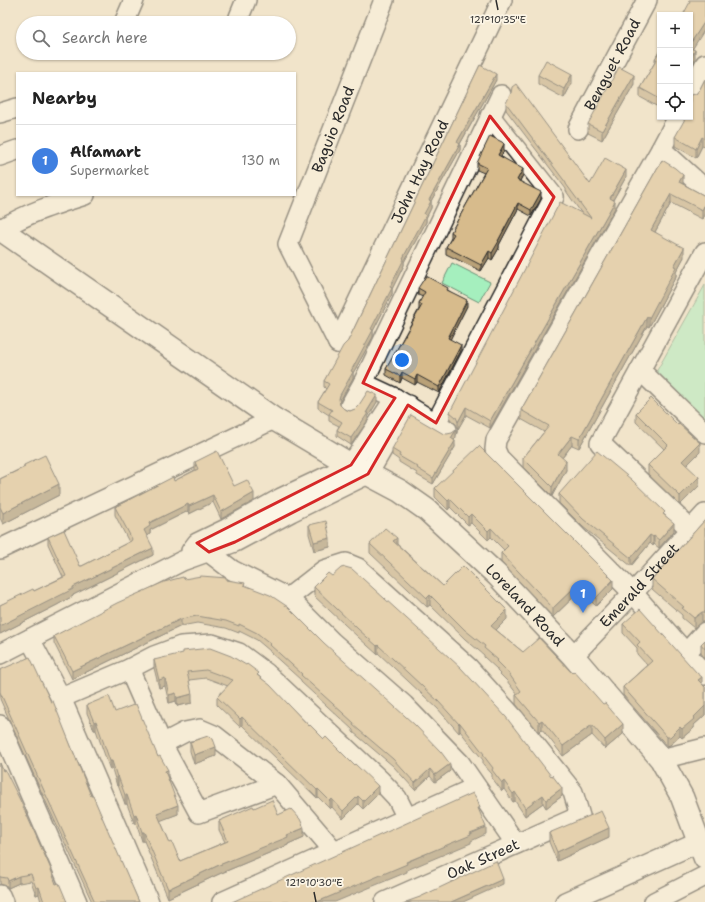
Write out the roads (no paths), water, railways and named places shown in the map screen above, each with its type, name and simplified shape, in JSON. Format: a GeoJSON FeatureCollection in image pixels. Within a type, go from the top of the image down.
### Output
{"type":"FeatureCollection","features":[{"type":"Feature","properties":{"kind":"street"},"geometry":{"type":"LineString","coordinates":[[127,16],[134,0]]}},
{"type":"Feature","properties":{"kind":"street"},"geometry":{"type":"LineString","coordinates":[[239,16],[246,0]]}},
{"type":"Feature","properties":{"kind":"street","name":"Baguio Road"},"geometry":{"type":"LineString","coordinates":[[338,343],[288,244],[384,0]]}},
{"type":"Feature","properties":{"kind":"street","name":"John Hay Road"},"geometry":{"type":"LineString","coordinates":[[338,343],[502,0]]}},
{"type":"Feature","properties":{"kind":"street","name":"Benguet Road"},"geometry":{"type":"LineString","coordinates":[[578,129],[647,0]]}},
{"type":"Feature","properties":{"kind":"street"},"geometry":{"type":"LineString","coordinates":[[693,87],[705,64]]}},
{"type":"Feature","properties":{"kind":"street"},"geometry":{"type":"LineString","coordinates":[[350,406],[363,383],[501,95]]}},
{"type":"Feature","properties":{"kind":"street"},"geometry":{"type":"LineString","coordinates":[[0,113],[16,108]]}},
{"type":"Feature","properties":{"kind":"street"},"geometry":{"type":"LineString","coordinates":[[363,383],[402,402],[441,427],[554,197],[490,116]]}},
{"type":"Feature","properties":{"kind":"street"},"geometry":{"type":"LineString","coordinates":[[676,120],[496,440],[495,449],[499,458],[633,594],[705,675]]}},
{"type":"Feature","properties":{"kind":"street"},"geometry":{"type":"LineString","coordinates":[[661,149],[705,189]]}},
{"type":"Feature","properties":{"kind":"street"},"geometry":{"type":"LineString","coordinates":[[0,156],[16,150]]}},
{"type":"Feature","properties":{"kind":"street"},"geometry":{"type":"LineString","coordinates":[[0,229],[24,216],[52,204],[81,196]]}},
{"type":"Feature","properties":{"kind":"street","name":"Loreland Road"},"geometry":{"type":"LineString","coordinates":[[0,229],[274,420],[400,491],[427,510],[497,575],[573,656],[661,759],[682,797],[702,850]]}},
{"type":"Feature","properties":{"kind":"street"},"geometry":{"type":"LineString","coordinates":[[691,530],[600,443],[705,252]]}},
{"type":"Feature","properties":{"kind":"street"},"geometry":{"type":"LineString","coordinates":[[640,370],[705,433]]}},
{"type":"Feature","properties":{"kind":"street"},"geometry":{"type":"LineString","coordinates":[[0,654],[182,561],[203,547],[235,542],[292,512],[359,469],[402,402]]}},
{"type":"Feature","properties":{"kind":"street"},"geometry":{"type":"LineString","coordinates":[[0,549],[274,420]]}},
{"type":"Feature","properties":{"kind":"street","name":"Emerald Street"},"geometry":{"type":"LineString","coordinates":[[573,656],[633,594],[705,514]]}},
{"type":"Feature","properties":{"kind":"street"},"geometry":{"type":"LineString","coordinates":[[203,547],[232,570],[288,598],[332,642],[404,705],[460,763],[516,844]]}},
{"type":"Feature","properties":{"kind":"street","name":"Oak Street"},"geometry":{"type":"LineString","coordinates":[[288,598],[324,570],[346,563],[358,568],[469,668],[509,712],[573,792],[580,816],[385,902]]}},
{"type":"Feature","properties":{"kind":"street"},"geometry":{"type":"LineString","coordinates":[[686,653],[705,632]]}},
{"type":"Feature","properties":{"kind":"street"},"geometry":{"type":"LineString","coordinates":[[30,639],[60,698],[149,902]]}},
{"type":"Feature","properties":{"kind":"street"},"geometry":{"type":"LineString","coordinates":[[60,698],[129,669],[154,656],[181,646],[212,644],[239,653],[266,673],[381,781],[397,798],[407,818]]}},
{"type":"Feature","properties":{"kind":"street"},"geometry":{"type":"LineString","coordinates":[[129,669],[162,744],[199,813],[277,784]]}},
{"type":"Feature","properties":{"kind":"street"},"geometry":{"type":"LineString","coordinates":[[0,725],[76,902]]}},
{"type":"Feature","properties":{"kind":"street"},"geometry":{"type":"LineString","coordinates":[[162,744],[185,732],[200,729],[214,735],[277,784],[334,851]]}},
{"type":"Feature","properties":{"kind":"street"},"geometry":{"type":"LineString","coordinates":[[661,759],[705,748]]}},
{"type":"Feature","properties":{"kind":"street"},"geometry":{"type":"LineString","coordinates":[[222,902],[476,787]]}},
{"type":"Feature","properties":{"kind":"street"},"geometry":{"type":"LineString","coordinates":[[565,902],[702,850]]}},
{"type":"Feature","properties":{"kind":"street"},"geometry":{"type":"LineString","coordinates":[[654,902],[705,876]]}},
{"type":"Feature","properties":{"kind":"street"},"geometry":{"type":"LineString","coordinates":[[0,895],[3,902]]}},
{"type":"Feature","properties":{"kind":"place","name":"Alfamart"},"geometry":{"type":"Point","coordinates":[583,613]}}]}
